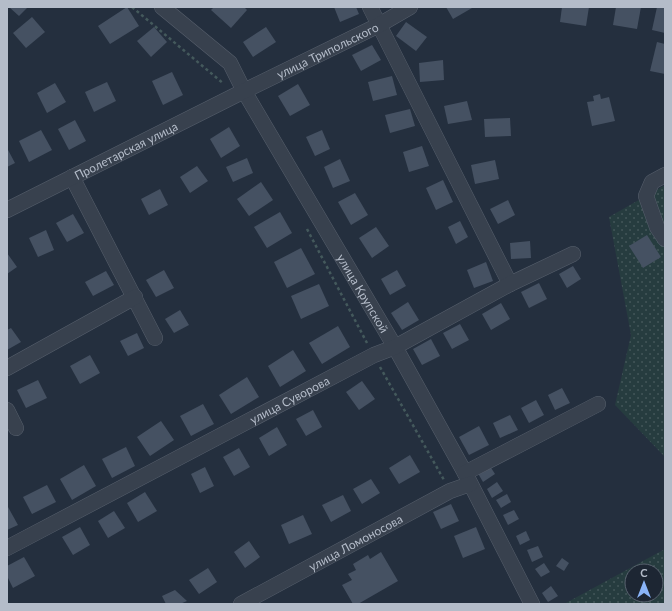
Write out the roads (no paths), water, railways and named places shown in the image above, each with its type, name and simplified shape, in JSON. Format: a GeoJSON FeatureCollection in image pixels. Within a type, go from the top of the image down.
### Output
{"type":"FeatureCollection","features":[{"type":"Feature","properties":{"kind":"street","name":"улица Крупской"},"geometry":{"type":"LineString","coordinates":[[162,7],[230,63],[240,92],[395,346],[468,478],[532,604]]}},
{"type":"Feature","properties":{"kind":"street"},"geometry":{"type":"LineString","coordinates":[[370,7],[510,284]]}},
{"type":"Feature","properties":{"kind":"street","name":"улица Трипольского"},"geometry":{"type":"LineString","coordinates":[[240,92],[379,25],[410,7]]}},
{"type":"Feature","properties":{"kind":"street","name":"Пролетарская улица"},"geometry":{"type":"LineString","coordinates":[[7,210],[240,92]]}},
{"type":"Feature","properties":{"kind":"street"},"geometry":{"type":"LineString","coordinates":[[665,175],[652,182],[646,196],[657,227],[665,239]]}},
{"type":"Feature","properties":{"kind":"street"},"geometry":{"type":"LineString","coordinates":[[72,177],[155,338]]}},
{"type":"Feature","properties":{"kind":"street","name":"улица Суворова"},"geometry":{"type":"LineString","coordinates":[[7,548],[374,355],[395,346],[510,284],[573,254]]}},
{"type":"Feature","properties":{"kind":"street"},"geometry":{"type":"LineString","coordinates":[[7,368],[135,297]]}},
{"type":"Feature","properties":{"kind":"street","name":"улица Ломоносова"},"geometry":{"type":"LineString","coordinates":[[241,604],[450,491],[468,478],[598,404]]}},
{"type":"Feature","properties":{"kind":"street"},"geometry":{"type":"LineString","coordinates":[[7,410],[16,428]]}}]}
